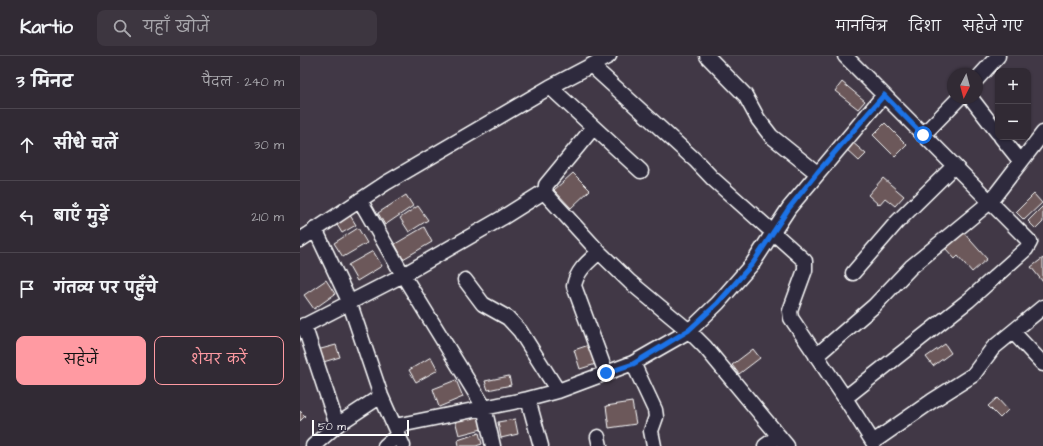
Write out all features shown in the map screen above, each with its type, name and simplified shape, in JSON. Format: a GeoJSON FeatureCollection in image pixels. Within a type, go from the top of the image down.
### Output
{"type":"FeatureCollection","features":[{"type":"Feature","properties":{"kind":"street"},"geometry":{"type":"LineString","coordinates":[[300,240],[386,183],[550,87],[592,66],[608,56]]}},
{"type":"Feature","properties":{"kind":"street"},"geometry":{"type":"LineString","coordinates":[[707,56],[745,95],[758,119],[771,136],[817,173]]}},
{"type":"Feature","properties":{"kind":"street"},"geometry":{"type":"LineString","coordinates":[[845,56],[1030,242],[1026,249],[969,300],[845,398]]}},
{"type":"Feature","properties":{"kind":"street"},"geometry":{"type":"LineString","coordinates":[[983,72],[998,56]]}},
{"type":"Feature","properties":{"kind":"street"},"geometry":{"type":"LineString","coordinates":[[592,66],[695,160],[713,179],[805,261],[805,270],[790,311],[794,323],[845,398],[871,444],[932,400],[973,375],[990,351],[1043,307]]}},
{"type":"Feature","properties":{"kind":"street"},"geometry":{"type":"LineString","coordinates":[[550,87],[641,171]]}},
{"type":"Feature","properties":{"kind":"street"},"geometry":{"type":"LineString","coordinates":[[385,446],[399,436],[484,407],[528,399],[633,364],[689,330],[753,263],[789,208],[884,95]]}},
{"type":"Feature","properties":{"kind":"street"},"geometry":{"type":"LineString","coordinates":[[923,135],[953,104]]}},
{"type":"Feature","properties":{"kind":"street"},"geometry":{"type":"LineString","coordinates":[[976,104],[995,129]]}},
{"type":"Feature","properties":{"kind":"street"},"geometry":{"type":"LineString","coordinates":[[593,128],[546,184],[545,191],[547,196],[598,252],[630,282],[689,330],[705,347],[783,441],[765,446]]}},
{"type":"Feature","properties":{"kind":"street"},"geometry":{"type":"LineString","coordinates":[[816,356],[874,306],[911,267],[990,202],[1043,133]]}},
{"type":"Feature","properties":{"kind":"street"},"geometry":{"type":"LineString","coordinates":[[1003,140],[1021,162]]}},
{"type":"Feature","properties":{"kind":"street"},"geometry":{"type":"LineString","coordinates":[[853,273],[897,222],[954,166]]}},
{"type":"Feature","properties":{"kind":"street"},"geometry":{"type":"LineString","coordinates":[[336,425],[302,326],[403,275],[502,218],[545,191]]}},
{"type":"Feature","properties":{"kind":"street"},"geometry":{"type":"LineString","coordinates":[[360,200],[403,275],[484,407],[493,446]]}},
{"type":"Feature","properties":{"kind":"street"},"geometry":{"type":"LineString","coordinates":[[315,229],[349,302],[381,396],[399,436]]}},
{"type":"Feature","properties":{"kind":"street"},"geometry":{"type":"LineString","coordinates":[[598,252],[580,270],[576,277],[574,286],[606,373]]}},
{"type":"Feature","properties":{"kind":"street"},"geometry":{"type":"LineString","coordinates":[[465,280],[483,304],[508,318],[520,331],[558,390]]}},
{"type":"Feature","properties":{"kind":"street"},"geometry":{"type":"LineString","coordinates":[[1013,332],[1043,364]]}},
{"type":"Feature","properties":{"kind":"street"},"geometry":{"type":"LineString","coordinates":[[633,364],[655,410],[656,417],[651,431],[654,446]]}},
{"type":"Feature","properties":{"kind":"street"},"geometry":{"type":"LineString","coordinates":[[313,446],[336,425],[381,396]]}},
{"type":"Feature","properties":{"kind":"street"},"geometry":{"type":"LineString","coordinates":[[528,399],[541,446]]}},
{"type":"Feature","properties":{"kind":"building"},"geometry":{"type":"Polygon","coordinates":[[[842,82],[865,101],[858,109],[835,91],[842,82]]]}},
{"type":"Feature","properties":{"kind":"building"},"geometry":{"type":"Polygon","coordinates":[[[885,123],[907,145],[895,157],[873,135],[885,123]]]}},
{"type":"Feature","properties":{"kind":"building"},"geometry":{"type":"Polygon","coordinates":[[[851,141],[866,154],[859,161],[845,148],[851,141]]]}},
{"type":"Feature","properties":{"kind":"building"},"geometry":{"type":"Polygon","coordinates":[[[573,173],[590,190],[571,208],[554,190],[573,173]]]}},
{"type":"Feature","properties":{"kind":"building"},"geometry":{"type":"Polygon","coordinates":[[[883,178],[904,196],[895,206],[885,198],[879,205],[868,195],[883,178]]]}},
{"type":"Feature","properties":{"kind":"building"},"geometry":{"type":"Polygon","coordinates":[[[1034,194],[1042,203],[1024,220],[1016,212],[1034,194]]]}},
{"type":"Feature","properties":{"kind":"building"},"geometry":{"type":"Polygon","coordinates":[[[406,195],[413,206],[385,225],[378,213],[406,195]]]}},
{"type":"Feature","properties":{"kind":"building"},"geometry":{"type":"Polygon","coordinates":[[[418,206],[428,220],[409,232],[400,218],[418,206]]]}},
{"type":"Feature","properties":{"kind":"building"},"geometry":{"type":"Polygon","coordinates":[[[1043,206],[1043,222],[1036,229],[1028,221],[1043,206]]]}},
{"type":"Feature","properties":{"kind":"building"},"geometry":{"type":"Polygon","coordinates":[[[348,212],[356,225],[342,233],[334,220],[348,212]]]}},
{"type":"Feature","properties":{"kind":"building"},"geometry":{"type":"Polygon","coordinates":[[[424,227],[432,242],[403,259],[395,244],[424,227]]]}},
{"type":"Feature","properties":{"kind":"building"},"geometry":{"type":"Polygon","coordinates":[[[358,228],[367,243],[343,257],[334,243],[358,228]]]}},
{"type":"Feature","properties":{"kind":"building"},"geometry":{"type":"Polygon","coordinates":[[[963,232],[987,259],[972,272],[958,256],[955,259],[945,248],[963,232]]]}},
{"type":"Feature","properties":{"kind":"building"},"geometry":{"type":"Polygon","coordinates":[[[373,251],[382,266],[357,281],[348,265],[373,251]]]}},
{"type":"Feature","properties":{"kind":"building"},"geometry":{"type":"Polygon","coordinates":[[[1043,258],[1043,282],[1031,267],[1043,258]]]}},
{"type":"Feature","properties":{"kind":"building"},"geometry":{"type":"Polygon","coordinates":[[[326,280],[335,294],[314,309],[304,295],[326,280]]]}},
{"type":"Feature","properties":{"kind":"building"},"geometry":{"type":"Polygon","coordinates":[[[592,344],[599,363],[580,369],[574,350],[592,344]]]}},
{"type":"Feature","properties":{"kind":"building"},"geometry":{"type":"Polygon","coordinates":[[[945,344],[951,353],[933,366],[926,357],[945,344]]]}},
{"type":"Feature","properties":{"kind":"building"},"geometry":{"type":"Polygon","coordinates":[[[336,345],[340,357],[320,363],[317,350],[336,345]]]}},
{"type":"Feature","properties":{"kind":"building"},"geometry":{"type":"Polygon","coordinates":[[[753,349],[760,358],[739,374],[732,365],[753,349]]]}},
{"type":"Feature","properties":{"kind":"building"},"geometry":{"type":"Polygon","coordinates":[[[431,357],[438,370],[416,382],[409,370],[431,357]]]}},
{"type":"Feature","properties":{"kind":"building"},"geometry":{"type":"Polygon","coordinates":[[[509,376],[511,385],[488,390],[485,381],[509,376]]]}},
{"type":"Feature","properties":{"kind":"building"},"geometry":{"type":"Polygon","coordinates":[[[456,380],[463,397],[439,407],[433,389],[456,380]]]}},
{"type":"Feature","properties":{"kind":"building"},"geometry":{"type":"Polygon","coordinates":[[[997,398],[1008,410],[1000,418],[988,406],[997,398]]]}},
{"type":"Feature","properties":{"kind":"building"},"geometry":{"type":"Polygon","coordinates":[[[632,402],[636,424],[609,428],[606,406],[632,402]]]}},
{"type":"Feature","properties":{"kind":"building"},"geometry":{"type":"Polygon","coordinates":[[[300,411],[305,416],[300,421],[300,411]]]}},
{"type":"Feature","properties":{"kind":"building"},"geometry":{"type":"Polygon","coordinates":[[[478,414],[482,429],[459,435],[455,420],[478,414]]]}},
{"type":"Feature","properties":{"kind":"building"},"geometry":{"type":"Polygon","coordinates":[[[515,419],[518,434],[501,438],[498,422],[515,419]]]}},
{"type":"Feature","properties":{"kind":"building"},"geometry":{"type":"Polygon","coordinates":[[[479,433],[482,444],[476,446],[459,446],[458,440],[479,433]]]}},
{"type":"Feature","properties":{"kind":"route"},"geometry":{"type":"LineString","coordinates":[[606,373],[633,364],[689,330],[718,303],[753,263],[789,208],[884,95],[923,135]]}}]}
